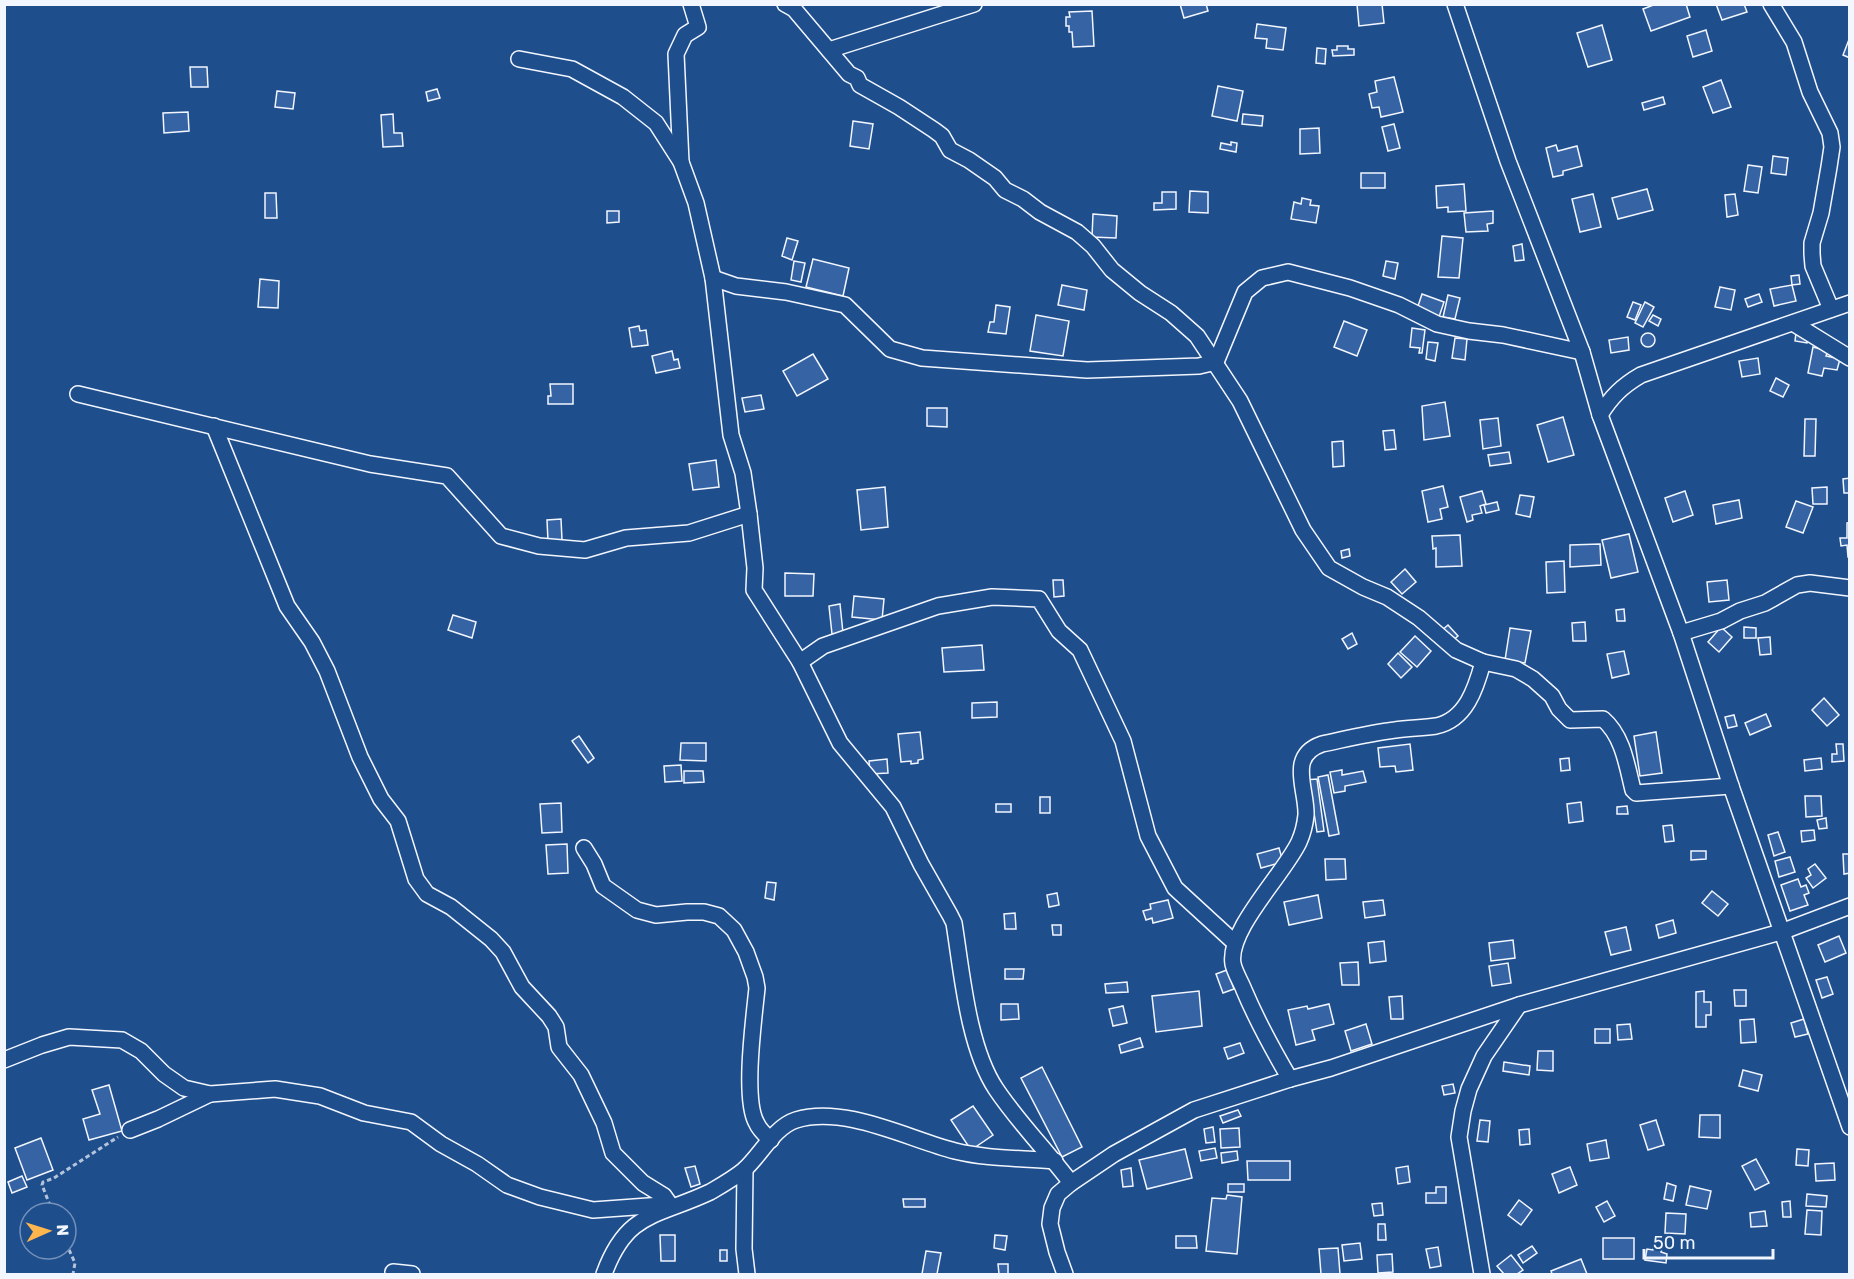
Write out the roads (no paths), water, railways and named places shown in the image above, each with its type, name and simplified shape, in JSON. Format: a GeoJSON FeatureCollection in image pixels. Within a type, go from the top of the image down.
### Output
{"type":"FeatureCollection","features":[{"type":"Feature","properties":{"kind":"street"},"geometry":{"type":"LineString","coordinates":[[681,162],[676,54],[685,35],[698,27],[691,4]]}},
{"type":"Feature","properties":{"kind":"street"},"geometry":{"type":"LineString","coordinates":[[785,4],[794,9],[849,74],[857,78],[860,85],[934,130],[942,136],[950,150],[995,178],[1005,190],[1077,232],[1093,246],[1113,270],[1197,336],[1240,401],[1303,530],[1329,568],[1363,587],[1388,597],[1419,618],[1455,650],[1483,662],[1516,669],[1533,679],[1552,696],[1570,720],[1603,719],[1613,727],[1624,754],[1633,790],[1636,793],[1731,786]]}},
{"type":"Feature","properties":{"kind":"street"},"geometry":{"type":"LineString","coordinates":[[1455,4],[1508,161],[1582,352],[1600,415],[1681,633],[1731,786],[1850,1127]]}},
{"type":"Feature","properties":{"kind":"street"},"geometry":{"type":"LineString","coordinates":[[1771,4],[1794,42],[1810,92],[1830,133],[1832,147],[1821,213],[1812,243],[1812,254],[1813,266],[1831,309]]}},
{"type":"Feature","properties":{"kind":"street"},"geometry":{"type":"LineString","coordinates":[[829,50],[965,6]]}},
{"type":"Feature","properties":{"kind":"street"},"geometry":{"type":"LineString","coordinates":[[519,59],[572,69],[623,97],[656,123],[681,162],[696,202],[713,278],[731,435],[743,473],[749,514],[755,568],[754,590],[800,662],[840,743],[892,807],[954,923],[962,977],[977,1045],[995,1087],[1071,1183]]}},
{"type":"Feature","properties":{"kind":"street"},"geometry":{"type":"LineString","coordinates":[[1216,362],[1245,292],[1262,278],[1288,272],[1370,295],[1437,324],[1582,352]]}},
{"type":"Feature","properties":{"kind":"street"},"geometry":{"type":"LineString","coordinates":[[713,278],[736,286],[786,292],[845,304],[890,349],[922,358],[1087,370],[1189,366],[1216,362]]}},
{"type":"Feature","properties":{"kind":"street"},"geometry":{"type":"LineString","coordinates":[[1600,415],[1619,389],[1641,375],[1850,303]]}},
{"type":"Feature","properties":{"kind":"street"},"geometry":{"type":"LineString","coordinates":[[1793,323],[1850,358]]}},
{"type":"Feature","properties":{"kind":"street"},"geometry":{"type":"LineString","coordinates":[[78,394],[370,464],[447,476],[501,536],[539,546],[585,550],[626,538],[688,533],[749,514]]}},
{"type":"Feature","properties":{"kind":"street"},"geometry":{"type":"LineString","coordinates":[[214,426],[287,606],[312,642],[327,671],[360,757],[381,799],[398,821],[416,879],[428,894],[451,907],[491,939],[503,952],[522,987],[556,1027],[559,1047],[581,1075],[604,1123],[614,1153],[643,1183],[664,1196],[670,1207]]}},
{"type":"Feature","properties":{"kind":"street"},"geometry":{"type":"LineString","coordinates":[[1681,633],[1721,621],[1740,610],[1766,603],[1797,585],[1810,583],[1850,588]]}},
{"type":"Feature","properties":{"kind":"street"},"geometry":{"type":"LineString","coordinates":[[800,662],[824,646],[938,606],[992,597],[1039,599],[1059,631],[1080,650],[1123,741],[1149,836],[1175,888],[1235,943]]}},
{"type":"Feature","properties":{"kind":"street"},"geometry":{"type":"LineString","coordinates":[[1290,1079],[1256,1019],[1233,964],[1235,943],[1248,917],[1281,872],[1304,831],[1306,813],[1301,765],[1306,754],[1311,748],[1322,744],[1393,730],[1445,723],[1467,704],[1475,689],[1483,662]]}},
{"type":"Feature","properties":{"kind":"street"},"geometry":{"type":"LineString","coordinates":[[584,848],[603,886],[637,909],[657,915],[704,912],[719,916],[734,930],[746,952],[757,988],[750,1089],[753,1116],[757,1125],[771,1140]]}},
{"type":"Feature","properties":{"kind":"street"},"geometry":{"type":"LineString","coordinates":[[1065,1275],[1050,1224],[1052,1208],[1058,1194],[1114,1154],[1194,1110],[1330,1068],[1519,1005],[1781,932],[1850,906]]}},
{"type":"Feature","properties":{"kind":"street"},"geometry":{"type":"LineString","coordinates":[[1482,1275],[1459,1137],[1469,1089],[1484,1056],[1519,1005]]}},
{"type":"Feature","properties":{"kind":"street"},"geometry":{"type":"LineString","coordinates":[[4,1060],[18,1057],[42,1045],[69,1037],[122,1040],[141,1051],[164,1074],[184,1088],[210,1094],[275,1089],[320,1096],[364,1113],[411,1122],[441,1144],[477,1164],[507,1185],[540,1197],[593,1210],[662,1204],[670,1207]]}},
{"type":"Feature","properties":{"kind":"street"},"geometry":{"type":"LineString","coordinates":[[130,1130],[168,1115],[210,1094]]}},
{"type":"Feature","properties":{"kind":"street"},"geometry":{"type":"LineString","coordinates":[[604,1275],[614,1251],[633,1226],[670,1207],[690,1201],[727,1183],[745,1168],[786,1124],[796,1120],[821,1117],[851,1118],[957,1152],[1055,1161]]}},
{"type":"Feature","properties":{"kind":"street"},"geometry":{"type":"LineString","coordinates":[[745,1168],[744,1249],[747,1275]]}},
{"type":"Feature","properties":{"kind":"street"},"geometry":{"type":"LineString","coordinates":[[393,1272],[412,1275]]}}]}
